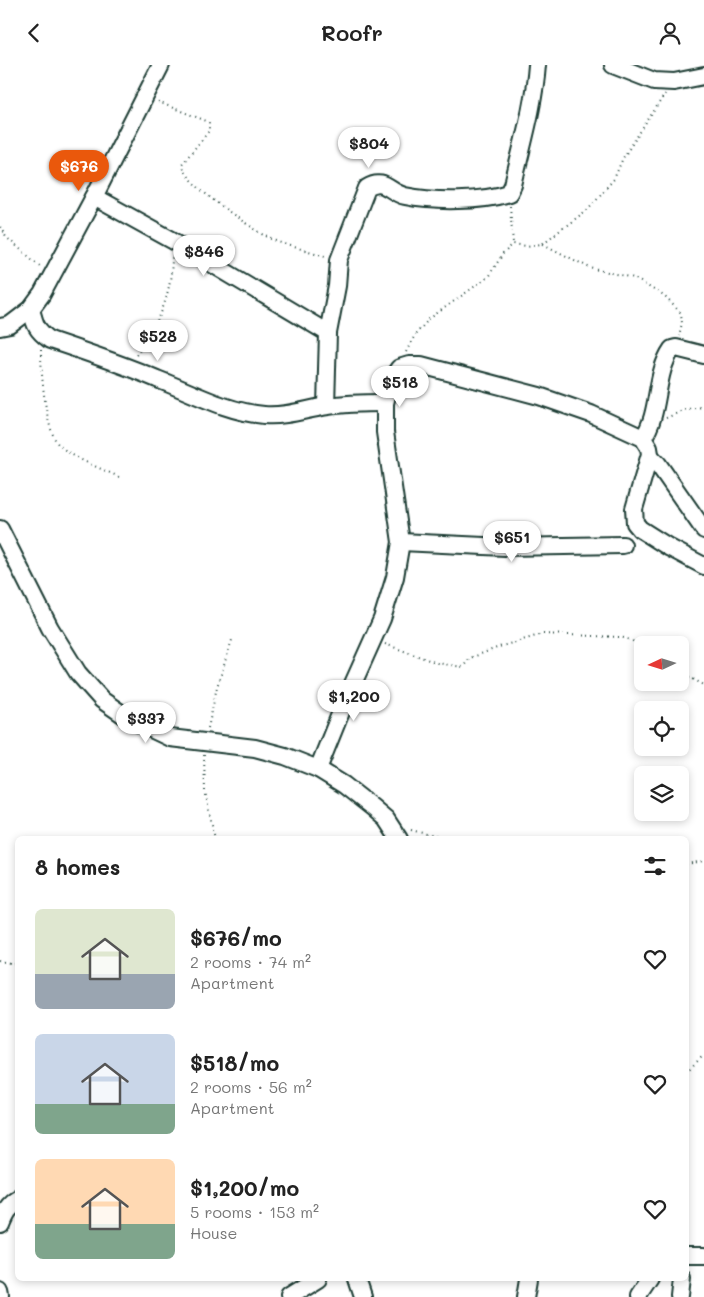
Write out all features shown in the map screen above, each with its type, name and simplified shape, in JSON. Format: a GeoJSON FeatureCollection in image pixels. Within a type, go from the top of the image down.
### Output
{"type":"FeatureCollection","features":[{"type":"Feature","properties":{"kind":"street"},"geometry":{"type":"LineString","coordinates":[[0,343],[5,326],[31,309],[52,276],[161,65]]}},
{"type":"Feature","properties":{"kind":"street"},"geometry":{"type":"LineString","coordinates":[[326,406],[328,333],[337,287],[339,260],[367,188],[373,184],[381,184],[398,195],[410,197],[478,199],[509,193],[513,185],[531,108],[536,85],[537,65]]}},
{"type":"Feature","properties":{"kind":"street"},"geometry":{"type":"LineString","coordinates":[[613,65],[654,81],[674,82],[704,76]]}},
{"type":"Feature","properties":{"kind":"street"},"geometry":{"type":"LineString","coordinates":[[94,197],[172,240],[328,333]]}},
{"type":"Feature","properties":{"kind":"street"},"geometry":{"type":"LineString","coordinates":[[31,309],[35,325],[40,333],[50,340],[127,367],[199,397],[238,410],[264,415],[308,411],[326,406],[384,403]]}},
{"type":"Feature","properties":{"kind":"street"},"geometry":{"type":"LineString","coordinates":[[704,355],[676,348],[670,352],[663,369],[647,433],[650,456],[634,509],[635,523],[640,529],[704,566]]}},
{"type":"Feature","properties":{"kind":"street"},"geometry":{"type":"LineString","coordinates":[[318,769],[347,697],[382,619],[392,585],[401,541],[385,432],[384,403],[392,378],[399,368],[409,365],[421,365],[539,396],[647,433]]}},
{"type":"Feature","properties":{"kind":"street"},"geometry":{"type":"LineString","coordinates":[[650,456],[663,470],[704,530]]}},
{"type":"Feature","properties":{"kind":"street"},"geometry":{"type":"LineString","coordinates":[[0,529],[50,628],[78,673],[102,700],[128,718],[170,738],[255,748],[285,756],[318,769],[344,785],[404,834]]}},
{"type":"Feature","properties":{"kind":"street"},"geometry":{"type":"LineString","coordinates":[[401,541],[505,547],[623,545]]}},
{"type":"Feature","properties":{"kind":"street"},"geometry":{"type":"LineString","coordinates":[[0,1222],[6,1208],[15,1201]]}},
{"type":"Feature","properties":{"kind":"street"},"geometry":{"type":"LineString","coordinates":[[689,1256],[704,1256]]}},
{"type":"Feature","properties":{"kind":"street"},"geometry":{"type":"LineString","coordinates":[[294,1289],[313,1281]]}},
{"type":"Feature","properties":{"kind":"street"},"geometry":{"type":"LineString","coordinates":[[358,1281],[363,1297]]}},
{"type":"Feature","properties":{"kind":"street"},"geometry":{"type":"LineString","coordinates":[[526,1297],[529,1281]]}},
{"type":"Feature","properties":{"kind":"street"},"geometry":{"type":"LineString","coordinates":[[638,1297],[649,1281]]}},
{"type":"Feature","properties":{"kind":"street"},"geometry":{"type":"LineString","coordinates":[[680,1297],[682,1281]]}},
{"type":"Feature","properties":{"kind":"street"},"geometry":{"type":"LineString","coordinates":[[0,1292],[1,1297]]}},
{"type":"Feature","properties":{"kind":"path"},"geometry":{"type":"LineString","coordinates":[[513,244],[526,246],[542,244],[587,210],[614,179],[623,158],[674,82]]}},
{"type":"Feature","properties":{"kind":"path"},"geometry":{"type":"LineString","coordinates":[[145,97],[209,122],[209,131],[182,164],[183,171],[200,189],[267,237],[339,260]]}},
{"type":"Feature","properties":{"kind":"path"},"geometry":{"type":"LineString","coordinates":[[399,368],[415,335],[429,319],[488,277],[503,254],[513,244],[509,193]]}},
{"type":"Feature","properties":{"kind":"path"},"geometry":{"type":"LineString","coordinates":[[0,227],[6,237],[52,276]]}},
{"type":"Feature","properties":{"kind":"path"},"geometry":{"type":"LineString","coordinates":[[127,367],[145,344],[159,319],[172,270],[172,240]]}},
{"type":"Feature","properties":{"kind":"path"},"geometry":{"type":"LineString","coordinates":[[542,244],[590,268],[634,278],[664,296],[681,313],[682,323],[676,348]]}},
{"type":"Feature","properties":{"kind":"path"},"geometry":{"type":"LineString","coordinates":[[40,333],[41,369],[46,404],[54,438],[69,453],[121,478]]}},
{"type":"Feature","properties":{"kind":"path"},"geometry":{"type":"LineString","coordinates":[[647,433],[674,413],[704,407]]}},
{"type":"Feature","properties":{"kind":"path"},"geometry":{"type":"LineString","coordinates":[[373,640],[438,663],[462,667],[470,658],[543,634],[620,637],[634,642]]}},
{"type":"Feature","properties":{"kind":"path"},"geometry":{"type":"LineString","coordinates":[[215,836],[205,791],[204,743],[217,687],[233,637]]}},
{"type":"Feature","properties":{"kind":"path"},"geometry":{"type":"LineString","coordinates":[[689,677],[704,685]]}},
{"type":"Feature","properties":{"kind":"path"},"geometry":{"type":"LineString","coordinates":[[404,834],[421,836]]}},
{"type":"Feature","properties":{"kind":"path"},"geometry":{"type":"LineString","coordinates":[[689,864],[704,861]]}},
{"type":"Feature","properties":{"kind":"path"},"geometry":{"type":"LineString","coordinates":[[0,961],[15,964]]}},
{"type":"Feature","properties":{"kind":"path"},"geometry":{"type":"LineString","coordinates":[[689,1069],[704,1055]]}}]}
